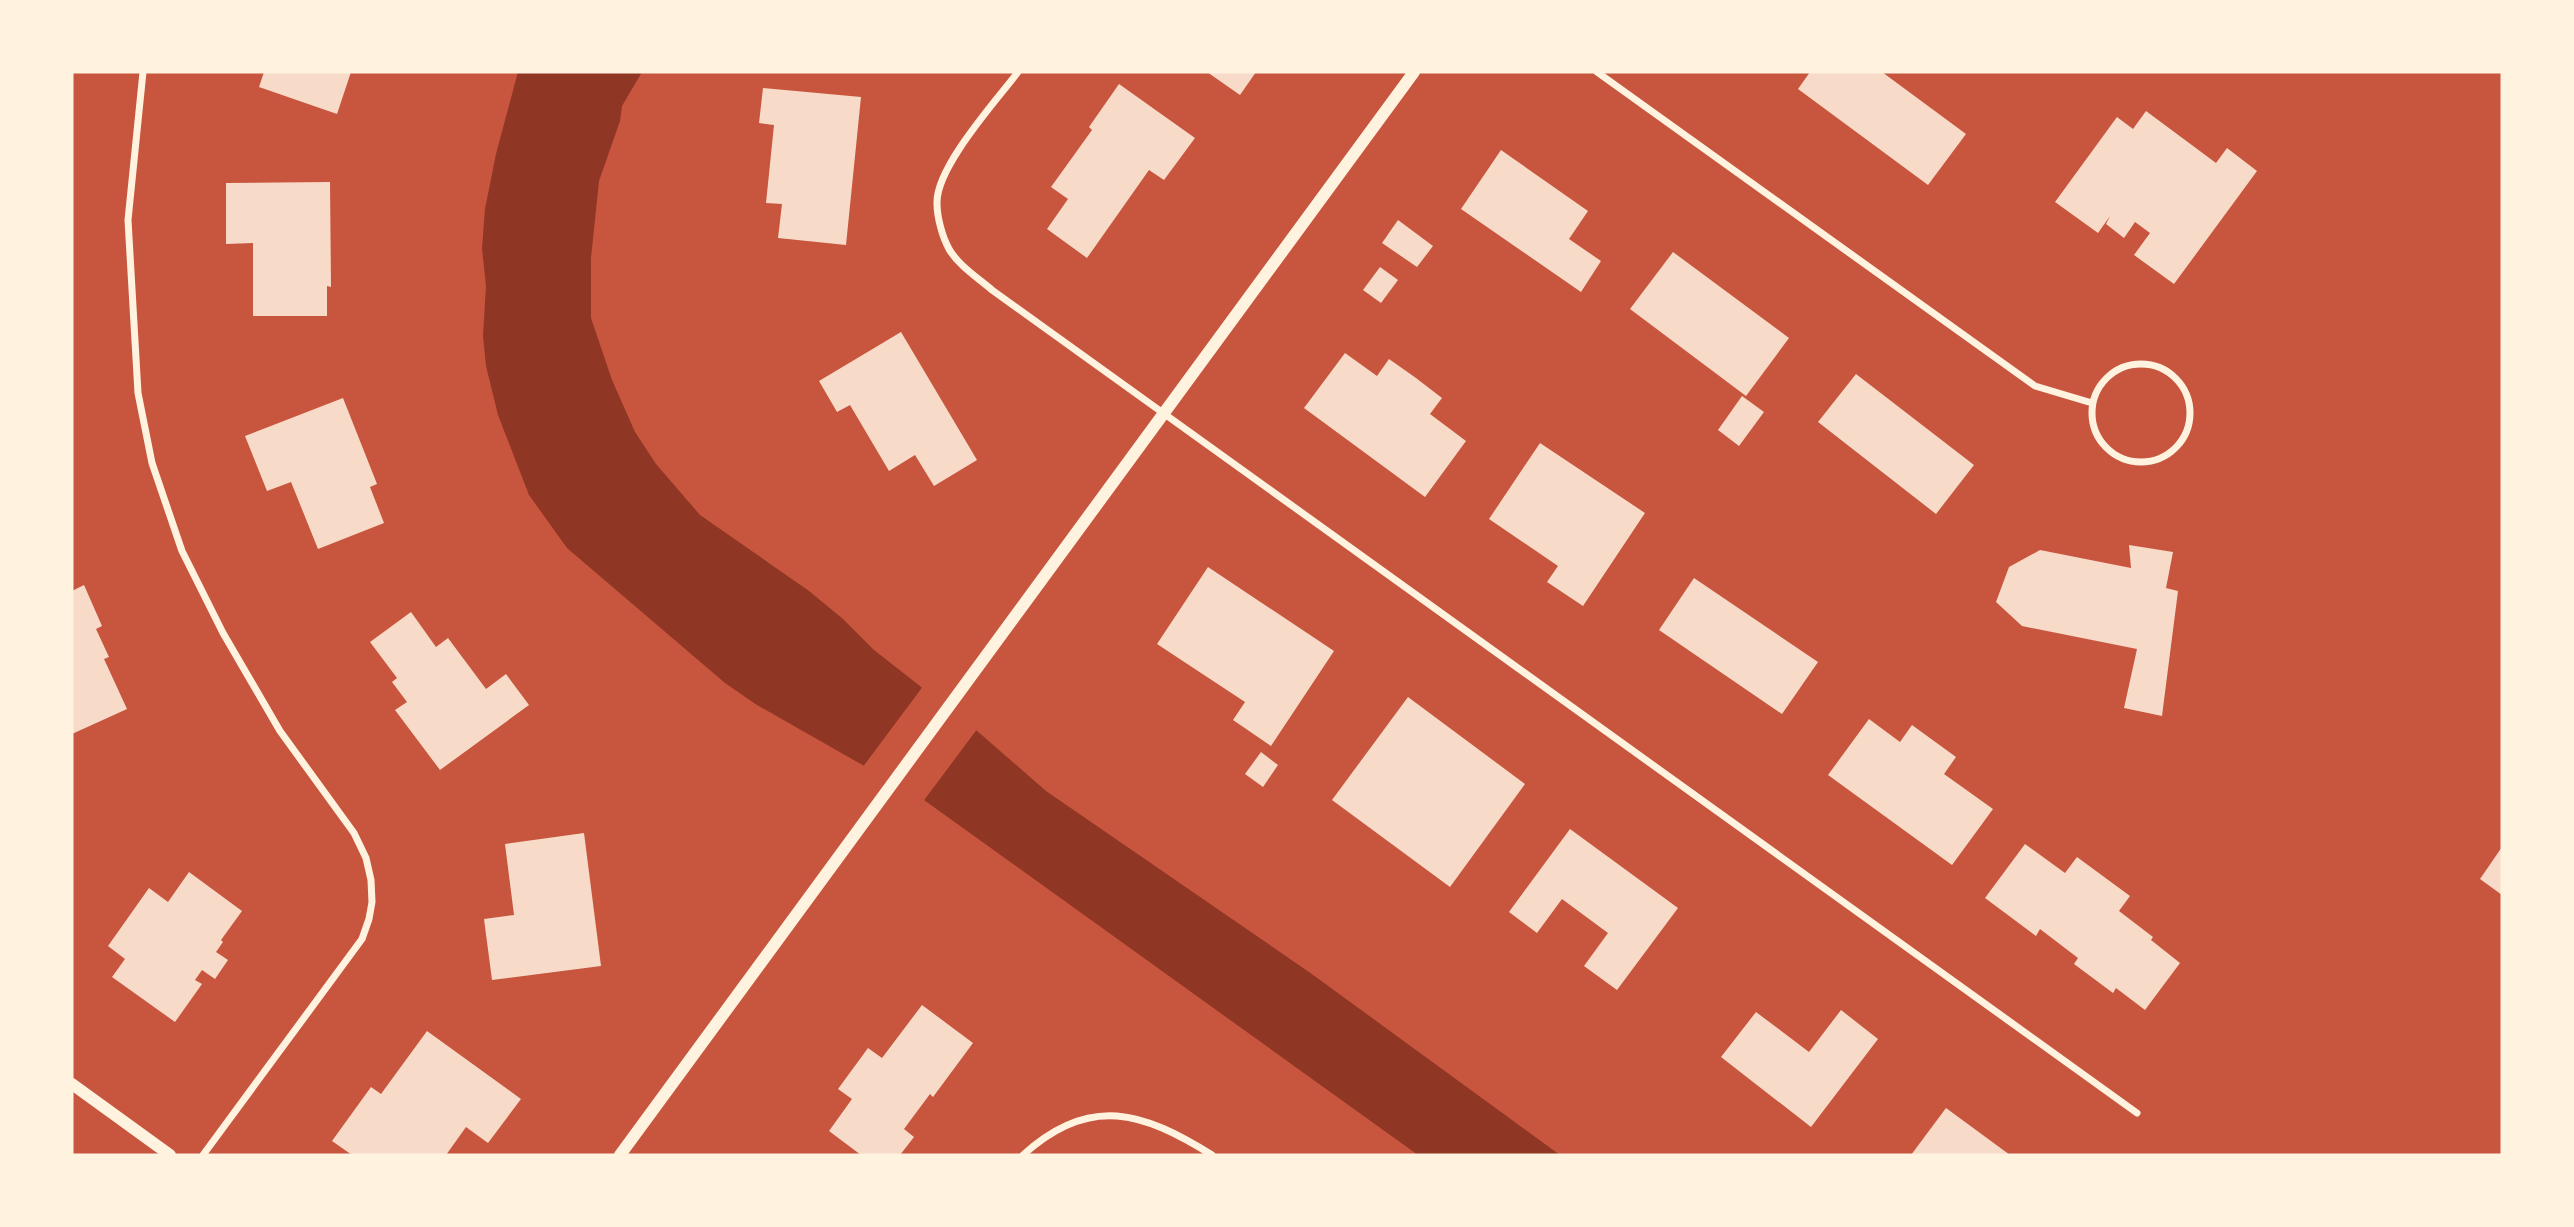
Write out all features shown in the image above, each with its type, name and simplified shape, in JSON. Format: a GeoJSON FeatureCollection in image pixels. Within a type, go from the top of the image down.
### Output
{"type":"FeatureCollection","features":[{"type":"Feature","properties":{"kind":"street"},"geometry":{"type":"LineString","coordinates":[[143,72],[128,220],[138,393],[152,463],[182,551],[223,633],[280,732],[354,833],[366,858],[371,880],[372,902],[362,939],[203,1155]]}},
{"type":"Feature","properties":{"kind":"street"},"geometry":{"type":"LineString","coordinates":[[1018,72],[955,156],[936,201],[940,227],[950,250],[970,271],[992,290],[2137,1113]]}},
{"type":"Feature","properties":{"kind":"street"},"geometry":{"type":"LineString","coordinates":[[620,1155],[1414,72]]}},
{"type":"Feature","properties":{"kind":"street"},"geometry":{"type":"LineString","coordinates":[[1597,72],[2035,386],[2092,403]]}},
{"type":"Feature","properties":{"kind":"street"},"geometry":{"type":"LineString","coordinates":[[2141,363],[2157,366],[2172,374],[2184,387],[2190,402],[2186,435],[2177,447],[2164,457],[2133,461],[2118,457],[2097,435],[2092,419],[2092,403],[2098,387],[2109,375],[2124,366],[2141,363]]}},
{"type":"Feature","properties":{"kind":"street"},"geometry":{"type":"LineString","coordinates":[[72,1084],[170,1155]]}},
{"type":"Feature","properties":{"kind":"street"},"geometry":{"type":"LineString","coordinates":[[1023,1155],[1056,1130],[1079,1120],[1107,1114],[1144,1121],[1167,1129],[1212,1155]]}},
{"type":"Feature","properties":{"kind":"shaded area"},"geometry":{"type":"Polygon","coordinates":[[[518,72],[642,72],[622,106],[620,121],[599,181],[591,258],[591,318],[612,380],[635,432],[656,464],[700,515],[809,591],[843,619],[874,650],[976,730],[1046,791],[1309,972],[1560,1155],[1418,1155],[924,800],[757,705],[725,683],[567,548],[529,495],[498,415],[486,366],[483,336],[486,286],[482,248],[485,209],[496,154],[518,72]]]}},
{"type":"Feature","properties":{"kind":"pier"},"geometry":{"type":"Polygon","coordinates":[[[924,685],[978,728],[922,803],[862,768],[924,685]]]}},
{"type":"Feature","properties":{"kind":"building"},"geometry":{"type":"Polygon","coordinates":[[[264,72],[351,72],[337,114],[259,87],[264,72]]]}},
{"type":"Feature","properties":{"kind":"building"},"geometry":{"type":"Polygon","coordinates":[[[1207,72],[1256,72],[1240,95],[1207,72]]]}},
{"type":"Feature","properties":{"kind":"building"},"geometry":{"type":"Polygon","coordinates":[[[1810,72],[1882,72],[1966,134],[1928,185],[1798,89],[1810,72]]]}},
{"type":"Feature","properties":{"kind":"building"},"geometry":{"type":"Polygon","coordinates":[[[1119,84],[1195,138],[1164,180],[1149,170],[1087,258],[1047,229],[1068,199],[1051,187],[1092,130],[1089,127],[1119,84]]]}},
{"type":"Feature","properties":{"kind":"building"},"geometry":{"type":"Polygon","coordinates":[[[763,88],[861,97],[846,245],[778,238],[782,204],[766,203],[774,125],[759,123],[763,88]]]}},
{"type":"Feature","properties":{"kind":"building"},"geometry":{"type":"Polygon","coordinates":[[[2146,111],[2216,163],[2227,148],[2257,171],[2174,284],[2134,255],[2150,233],[2135,222],[2124,238],[2106,224],[2110,216],[2098,233],[2055,202],[2117,117],[2133,129],[2146,111]]]}},
{"type":"Feature","properties":{"kind":"building"},"geometry":{"type":"Polygon","coordinates":[[[1501,150],[1588,211],[1569,239],[1601,261],[1581,292],[1461,209],[1501,150]]]}},
{"type":"Feature","properties":{"kind":"building"},"geometry":{"type":"Polygon","coordinates":[[[330,182],[331,287],[327,286],[327,316],[253,316],[253,243],[226,244],[226,183],[330,182]]]}},
{"type":"Feature","properties":{"kind":"building"},"geometry":{"type":"Polygon","coordinates":[[[1398,220],[1433,246],[1417,267],[1382,243],[1398,220]]]}},
{"type":"Feature","properties":{"kind":"building"},"geometry":{"type":"Polygon","coordinates":[[[1673,252],[1789,338],[1746,396],[1630,309],[1673,252]]]}},
{"type":"Feature","properties":{"kind":"building"},"geometry":{"type":"Polygon","coordinates":[[[1380,267],[1398,280],[1381,303],[1363,290],[1380,267]]]}},
{"type":"Feature","properties":{"kind":"building"},"geometry":{"type":"Polygon","coordinates":[[[901,332],[977,460],[934,486],[915,455],[889,471],[850,405],[837,412],[819,381],[901,332]]]}},
{"type":"Feature","properties":{"kind":"building"},"geometry":{"type":"Polygon","coordinates":[[[1345,353],[1377,376],[1389,359],[1416,378],[1442,398],[1430,414],[1466,441],[1425,497],[1304,408],[1345,353]]]}},
{"type":"Feature","properties":{"kind":"building"},"geometry":{"type":"Polygon","coordinates":[[[1856,374],[1974,465],[1936,514],[1818,422],[1856,374]]]}},
{"type":"Feature","properties":{"kind":"building"},"geometry":{"type":"Polygon","coordinates":[[[1742,396],[1764,412],[1739,446],[1718,430],[1742,396]]]}},
{"type":"Feature","properties":{"kind":"building"},"geometry":{"type":"Polygon","coordinates":[[[343,398],[377,484],[370,487],[384,523],[318,549],[291,482],[267,491],[245,436],[343,398]]]}},
{"type":"Feature","properties":{"kind":"building"},"geometry":{"type":"Polygon","coordinates":[[[1540,443],[1645,513],[1583,606],[1547,582],[1558,566],[1489,519],[1540,443]]]}},
{"type":"Feature","properties":{"kind":"building"},"geometry":{"type":"Polygon","coordinates":[[[2129,545],[2173,552],[2166,588],[2178,591],[2162,716],[2124,708],[2137,649],[2022,626],[1996,602],[2009,567],[2040,550],[2131,568],[2129,545]]]}},
{"type":"Feature","properties":{"kind":"building"},"geometry":{"type":"Polygon","coordinates":[[[1208,567],[1334,651],[1271,746],[1233,720],[1245,702],[1157,644],[1208,567]]]}},
{"type":"Feature","properties":{"kind":"building"},"geometry":{"type":"Polygon","coordinates":[[[1694,578],[1818,662],[1782,714],[1659,630],[1694,578]]]}},
{"type":"Feature","properties":{"kind":"building"},"geometry":{"type":"Polygon","coordinates":[[[84,585],[102,626],[96,629],[109,657],[104,659],[127,709],[72,734],[72,591],[84,585]]]}},
{"type":"Feature","properties":{"kind":"building"},"geometry":{"type":"Polygon","coordinates":[[[411,612],[436,647],[448,638],[486,689],[506,674],[529,705],[440,770],[395,710],[407,702],[392,682],[397,678],[370,642],[411,612]]]}},
{"type":"Feature","properties":{"kind":"building"},"geometry":{"type":"Polygon","coordinates":[[[1408,697],[1525,784],[1450,887],[1332,800],[1408,697]]]}},
{"type":"Feature","properties":{"kind":"building"},"geometry":{"type":"Polygon","coordinates":[[[1869,719],[1900,742],[1912,725],[1956,757],[1944,774],[1993,809],[1952,865],[1828,775],[1869,719]]]}},
{"type":"Feature","properties":{"kind":"building"},"geometry":{"type":"Polygon","coordinates":[[[1261,752],[1278,765],[1263,787],[1245,774],[1261,752]]]}},
{"type":"Feature","properties":{"kind":"building"},"geometry":{"type":"Polygon","coordinates":[[[1570,829],[1678,908],[1617,990],[1584,966],[1608,933],[1562,899],[1537,933],[1509,912],[1570,829]]]}},
{"type":"Feature","properties":{"kind":"building"},"geometry":{"type":"Polygon","coordinates":[[[584,833],[601,966],[492,980],[484,919],[514,915],[505,844],[584,833]]]}},
{"type":"Feature","properties":{"kind":"building"},"geometry":{"type":"Polygon","coordinates":[[[2025,844],[2065,873],[2077,857],[2130,896],[2119,911],[2153,937],[2151,940],[2180,963],[2145,1010],[2116,988],[2113,993],[2074,964],[2078,958],[2040,929],[2036,936],[1985,898],[2025,844]]]}},
{"type":"Feature","properties":{"kind":"building"},"geometry":{"type":"Polygon","coordinates":[[[2502,847],[2502,895],[2480,879],[2502,847]]]}},
{"type":"Feature","properties":{"kind":"building"},"geometry":{"type":"Polygon","coordinates":[[[189,872],[242,911],[221,940],[223,942],[216,952],[228,960],[215,979],[202,970],[195,980],[202,984],[175,1022],[112,977],[125,959],[108,946],[149,888],[168,902],[189,872]]]}},
{"type":"Feature","properties":{"kind":"building"},"geometry":{"type":"Polygon","coordinates":[[[922,1005],[973,1043],[933,1097],[930,1094],[904,1129],[914,1137],[900,1155],[861,1155],[829,1131],[852,1099],[838,1089],[868,1048],[882,1058],[922,1005]]]}},
{"type":"Feature","properties":{"kind":"building"},"geometry":{"type":"Polygon","coordinates":[[[1841,1010],[1878,1039],[1811,1127],[1721,1057],[1756,1012],[1809,1052],[1841,1010]]]}},
{"type":"Feature","properties":{"kind":"building"},"geometry":{"type":"Polygon","coordinates":[[[427,1031],[521,1099],[488,1143],[466,1127],[446,1155],[352,1155],[332,1141],[371,1087],[381,1094],[427,1031]]]}},
{"type":"Feature","properties":{"kind":"building"},"geometry":{"type":"Polygon","coordinates":[[[1946,1108],[2010,1155],[1911,1155],[1946,1108]]]}}]}
